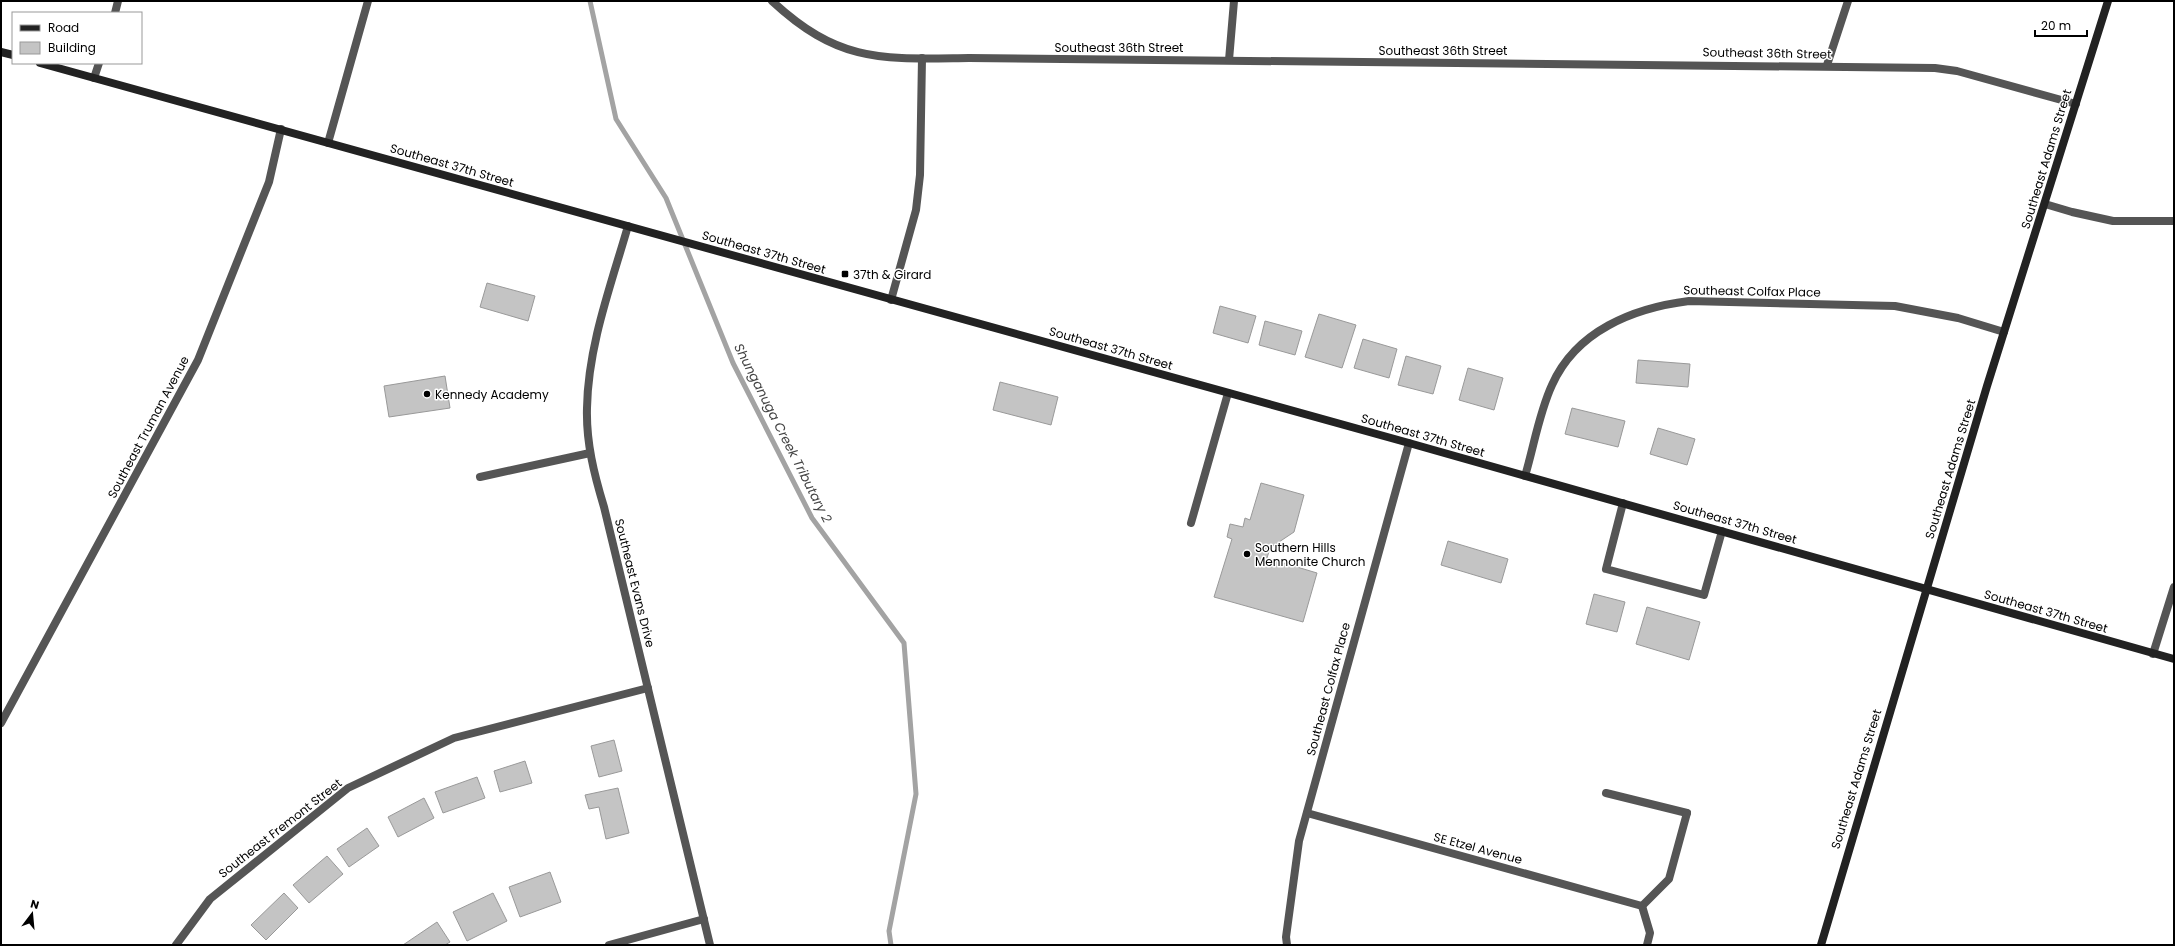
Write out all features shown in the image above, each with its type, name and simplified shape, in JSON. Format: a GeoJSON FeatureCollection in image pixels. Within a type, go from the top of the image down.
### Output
{"type":"FeatureCollection","features":[{"type":"Feature","properties":{"kind":"main road","name":"Southeast Adams Street"},"geometry":{"type":"LineString","coordinates":[[1821,945],[1926,589],[2004,332],[2108,1]]}},
{"type":"Feature","properties":{"kind":"main road"},"geometry":{"type":"LineString","coordinates":[[1,52],[12,56]]}},
{"type":"Feature","properties":{"kind":"main road","name":"Southeast 37th Street"},"geometry":{"type":"LineString","coordinates":[[44,64],[1409,443],[2174,660]]}},
{"type":"Feature","properties":{"kind":"street"},"geometry":{"type":"LineString","coordinates":[[115,12],[118,1]]}},
{"type":"Feature","properties":{"kind":"street"},"geometry":{"type":"LineString","coordinates":[[328,143],[368,1]]}},
{"type":"Feature","properties":{"kind":"street","name":"Southeast 36th Street"},"geometry":{"type":"LineString","coordinates":[[772,1],[793,20],[810,32],[846,50],[876,57],[1827,65],[1935,68],[1957,71],[2076,104]]}},
{"type":"Feature","properties":{"kind":"street"},"geometry":{"type":"LineString","coordinates":[[1229,60],[1234,1]]}},
{"type":"Feature","properties":{"kind":"street"},"geometry":{"type":"LineString","coordinates":[[1827,65],[1848,1]]}},
{"type":"Feature","properties":{"kind":"street"},"geometry":{"type":"LineString","coordinates":[[891,300],[916,210],[920,175],[922,58]]}},
{"type":"Feature","properties":{"kind":"street"},"geometry":{"type":"LineString","coordinates":[[94,78],[99,64]]}},
{"type":"Feature","properties":{"kind":"street","name":"Southeast Truman Avenue"},"geometry":{"type":"LineString","coordinates":[[1,722],[198,360],[268,182],[281,129]]}},
{"type":"Feature","properties":{"kind":"street"},"geometry":{"type":"LineString","coordinates":[[2044,204],[2113,221],[2174,220]]}},
{"type":"Feature","properties":{"kind":"street","name":"Southeast Evans Drive"},"geometry":{"type":"LineString","coordinates":[[628,226],[597,336],[589,374],[586,408],[590,453],[710,945]]}},
{"type":"Feature","properties":{"kind":"street","name":"Southeast Colfax Place"},"geometry":{"type":"LineString","coordinates":[[1526,476],[1552,386],[1564,364],[1590,337],[1609,324],[1634,313],[1667,304],[1689,302],[1895,306],[1958,318],[2004,332]]}},
{"type":"Feature","properties":{"kind":"street"},"geometry":{"type":"LineString","coordinates":[[1191,523],[1228,394]]}},
{"type":"Feature","properties":{"kind":"street","name":"Southeast Colfax Place"},"geometry":{"type":"LineString","coordinates":[[1287,945],[1286,937],[1298,841],[1409,443]]}},
{"type":"Feature","properties":{"kind":"street"},"geometry":{"type":"LineString","coordinates":[[480,477],[590,453]]}},
{"type":"Feature","properties":{"kind":"street"},"geometry":{"type":"LineString","coordinates":[[1623,503],[1606,569],[1704,595],[1722,531]]}},
{"type":"Feature","properties":{"kind":"street"},"geometry":{"type":"LineString","coordinates":[[2153,654],[2174,587]]}},
{"type":"Feature","properties":{"kind":"street","name":"Southeast Fremont Street"},"geometry":{"type":"LineString","coordinates":[[176,945],[210,899],[348,788],[454,738],[648,688]]}},
{"type":"Feature","properties":{"kind":"street"},"geometry":{"type":"LineString","coordinates":[[1606,793],[1687,813],[1669,879],[1642,906],[1650,933],[1647,945]]}},
{"type":"Feature","properties":{"kind":"street","name":"SE Etzel Avenue"},"geometry":{"type":"LineString","coordinates":[[1306,813],[1642,906]]}},
{"type":"Feature","properties":{"kind":"street"},"geometry":{"type":"LineString","coordinates":[[609,945],[704,919]]}},
{"type":"Feature","properties":{"kind":"building"},"geometry":{"type":"Polygon","coordinates":[[[487,283],[535,296],[528,321],[480,307],[487,283]]]}},
{"type":"Feature","properties":{"kind":"building"},"geometry":{"type":"Polygon","coordinates":[[[1220,306],[1256,316],[1248,343],[1213,333],[1220,306]]]}},
{"type":"Feature","properties":{"kind":"building"},"geometry":{"type":"Polygon","coordinates":[[[1319,314],[1356,325],[1342,368],[1305,357],[1319,314]]]}},
{"type":"Feature","properties":{"kind":"building"},"geometry":{"type":"Polygon","coordinates":[[[1265,321],[1302,331],[1295,355],[1259,345],[1265,321]]]}},
{"type":"Feature","properties":{"kind":"building"},"geometry":{"type":"Polygon","coordinates":[[[1363,339],[1397,349],[1389,378],[1354,368],[1363,339]]]}},
{"type":"Feature","properties":{"kind":"building"},"geometry":{"type":"Polygon","coordinates":[[[1406,356],[1441,366],[1433,394],[1398,385],[1406,356]]]}},
{"type":"Feature","properties":{"kind":"building"},"geometry":{"type":"Polygon","coordinates":[[[1638,360],[1690,364],[1688,387],[1636,383],[1638,360]]]}},
{"type":"Feature","properties":{"kind":"building"},"geometry":{"type":"Polygon","coordinates":[[[1468,368],[1503,378],[1494,410],[1459,400],[1468,368]]]}},
{"type":"Feature","properties":{"kind":"building"},"geometry":{"type":"Polygon","coordinates":[[[445,376],[450,408],[389,417],[384,386],[445,376]]]}},
{"type":"Feature","properties":{"kind":"building"},"geometry":{"type":"Polygon","coordinates":[[[1000,382],[1058,397],[1051,425],[993,410],[1000,382]]]}},
{"type":"Feature","properties":{"kind":"building"},"geometry":{"type":"Polygon","coordinates":[[[1572,408],[1625,421],[1618,447],[1565,434],[1572,408]]]}},
{"type":"Feature","properties":{"kind":"building"},"geometry":{"type":"Polygon","coordinates":[[[1658,428],[1695,439],[1687,465],[1650,454],[1658,428]]]}},
{"type":"Feature","properties":{"kind":"building","name":"Southern Hills Mennonite Church"},"geometry":{"type":"Polygon","coordinates":[[[1261,483],[1304,495],[1294,532],[1270,548],[1267,558],[1317,573],[1303,622],[1214,597],[1232,539],[1227,537],[1230,524],[1243,527],[1245,518],[1250,520],[1261,483]]]}},
{"type":"Feature","properties":{"kind":"building"},"geometry":{"type":"Polygon","coordinates":[[[1448,541],[1508,559],[1501,583],[1441,565],[1448,541]]]}},
{"type":"Feature","properties":{"kind":"building"},"geometry":{"type":"Polygon","coordinates":[[[1594,594],[1625,602],[1617,632],[1586,624],[1594,594]]]}},
{"type":"Feature","properties":{"kind":"building"},"geometry":{"type":"Polygon","coordinates":[[[1647,607],[1700,622],[1689,660],[1636,644],[1647,607]]]}},
{"type":"Feature","properties":{"kind":"building"},"geometry":{"type":"Polygon","coordinates":[[[614,740],[622,771],[599,777],[591,746],[614,740]]]}},
{"type":"Feature","properties":{"kind":"building"},"geometry":{"type":"Polygon","coordinates":[[[525,761],[532,783],[500,792],[494,771],[525,761]]]}},
{"type":"Feature","properties":{"kind":"building"},"geometry":{"type":"Polygon","coordinates":[[[477,777],[485,798],[443,813],[435,792],[477,777]]]}},
{"type":"Feature","properties":{"kind":"building"},"geometry":{"type":"Polygon","coordinates":[[[618,788],[629,833],[606,839],[599,807],[589,809],[585,795],[618,788]]]}},
{"type":"Feature","properties":{"kind":"building"},"geometry":{"type":"Polygon","coordinates":[[[424,798],[434,818],[398,837],[388,817],[424,798]]]}},
{"type":"Feature","properties":{"kind":"building"},"geometry":{"type":"Polygon","coordinates":[[[367,828],[379,846],[349,867],[337,849],[367,828]]]}},
{"type":"Feature","properties":{"kind":"building"},"geometry":{"type":"Polygon","coordinates":[[[327,856],[343,874],[309,903],[293,885],[327,856]]]}},
{"type":"Feature","properties":{"kind":"building"},"geometry":{"type":"Polygon","coordinates":[[[550,872],[561,902],[520,917],[509,887],[550,872]]]}},
{"type":"Feature","properties":{"kind":"building"},"geometry":{"type":"Polygon","coordinates":[[[284,893],[298,908],[266,940],[251,925],[284,893]]]}},
{"type":"Feature","properties":{"kind":"building"},"geometry":{"type":"Polygon","coordinates":[[[493,893],[507,921],[467,941],[453,912],[493,893]]]}},
{"type":"Feature","properties":{"kind":"building"},"geometry":{"type":"Polygon","coordinates":[[[437,922],[450,942],[445,945],[403,945],[437,922]]]}},
{"type":"Feature","properties":{"kind":"waterway","name":"Shunganuga Creek Tributary 2"},"geometry":{"type":"LineString","coordinates":[[590,1],[616,119],[666,198],[733,363],[812,518],[904,643],[916,794],[889,931],[891,945]]}},
{"type":"Feature","properties":{"kind":"place","name":"37th & Girard"},"geometry":{"type":"Point","coordinates":[845,274]}},
{"type":"Feature","properties":{"kind":"place","name":"Kennedy Academy"},"geometry":{"type":"Point","coordinates":[427,394]}},
{"type":"Feature","properties":{"kind":"place","name":"Southern Hills Mennonite Church"},"geometry":{"type":"Point","coordinates":[1247,554]}}]}
